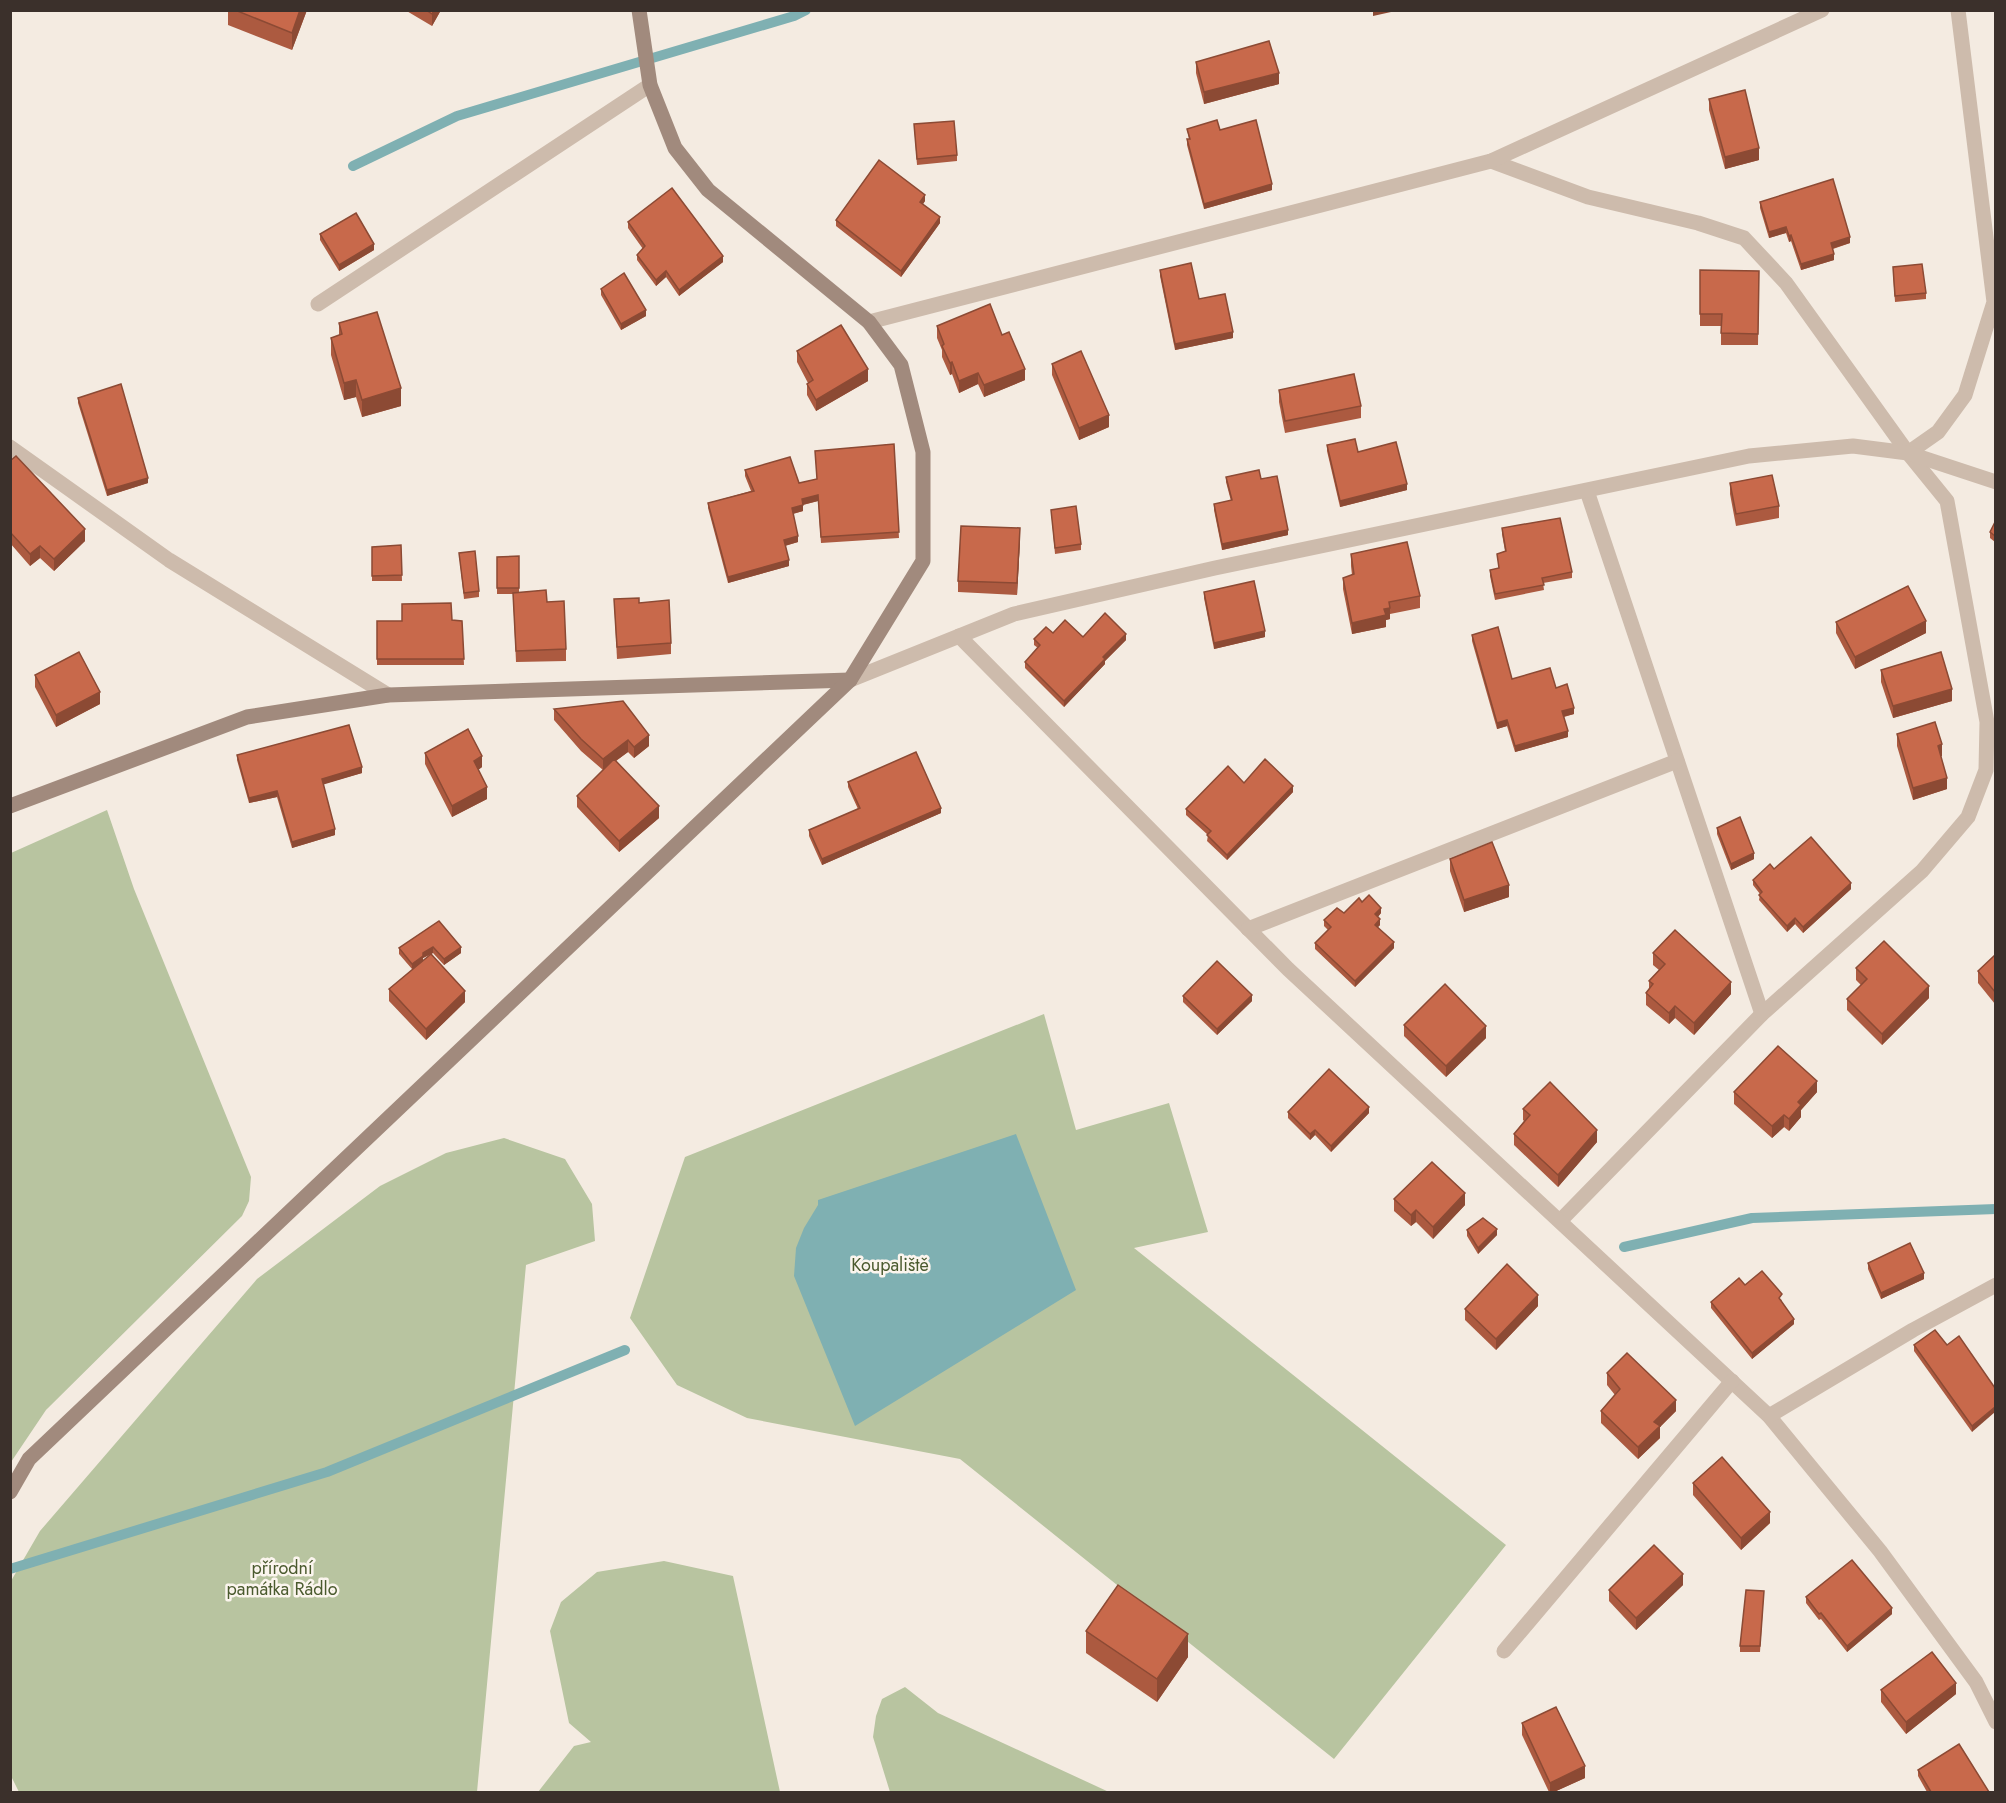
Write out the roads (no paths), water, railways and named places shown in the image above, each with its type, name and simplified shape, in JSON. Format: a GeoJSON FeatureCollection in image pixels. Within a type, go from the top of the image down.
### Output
{"type":"FeatureCollection","features":[{"type":"Feature","properties":{"kind":"street"},"geometry":{"type":"LineString","coordinates":[[10,1492],[28,1459],[850,680],[923,561],[923,452],[901,365],[869,322],[708,190],[675,148],[650,85],[639,10]]}},
{"type":"Feature","properties":{"kind":"street"},"geometry":{"type":"LineString","coordinates":[[869,322],[1491,160],[1822,10]]}},
{"type":"Feature","properties":{"kind":"street"},"geometry":{"type":"LineString","coordinates":[[1908,453],[1938,432],[1965,395],[1994,302],[1958,10]]}},
{"type":"Feature","properties":{"kind":"street"},"geometry":{"type":"LineString","coordinates":[[318,304],[650,85]]}},
{"type":"Feature","properties":{"kind":"street"},"geometry":{"type":"LineString","coordinates":[[1491,160],[1588,197],[1698,223],[1744,238],[1786,283],[1908,453],[1947,501],[1987,722],[1986,770],[1968,818],[1922,872],[1762,1014],[1560,1221]]}},
{"type":"Feature","properties":{"kind":"street"},"geometry":{"type":"LineString","coordinates":[[10,806],[247,717],[388,695],[850,680],[1025,612],[1215,568],[1749,456],[1853,446],[1908,453],[1995,482]]}},
{"type":"Feature","properties":{"kind":"street"},"geometry":{"type":"LineString","coordinates":[[10,447],[169,560],[388,695]]}},
{"type":"Feature","properties":{"kind":"street"},"geometry":{"type":"LineString","coordinates":[[1587,491],[1762,1014]]}},
{"type":"Feature","properties":{"kind":"street"},"geometry":{"type":"LineString","coordinates":[[959,636],[1288,969],[1769,1416],[1894,1570],[1976,1682],[1995,1722]]}},
{"type":"Feature","properties":{"kind":"street"},"geometry":{"type":"LineString","coordinates":[[1248,929],[1677,760]]}},
{"type":"Feature","properties":{"kind":"street"},"geometry":{"type":"LineString","coordinates":[[1769,1416],[1913,1330],[1995,1285]]}},
{"type":"Feature","properties":{"kind":"street"},"geometry":{"type":"LineString","coordinates":[[1504,1651],[1732,1381]]}},
{"type":"Feature","properties":{"kind":"water"},"geometry":{"type":"Polygon","coordinates":[[[1016,1134],[1076,1290],[855,1426],[794,1276],[796,1248],[804,1228],[818,1205],[818,1200],[1016,1134]]]}},
{"type":"Feature","properties":{"kind":"waterway"},"geometry":{"type":"LineString","coordinates":[[353,166],[457,116],[794,16],[806,10]]}},
{"type":"Feature","properties":{"kind":"waterway"},"geometry":{"type":"LineString","coordinates":[[1624,1247],[1752,1218],[1996,1209]]}},
{"type":"Feature","properties":{"kind":"waterway"},"geometry":{"type":"LineString","coordinates":[[10,1569],[327,1472],[625,1350]]}},
{"type":"Feature","properties":{"kind":"park label","name":"Koupaliště"},"geometry":{"type":"Point","coordinates":[890,1265]}},
{"type":"Feature","properties":{"kind":"park label","name":"přírodní památka Rádlo"},"geometry":{"type":"Point","coordinates":[282,1578]}}]}
